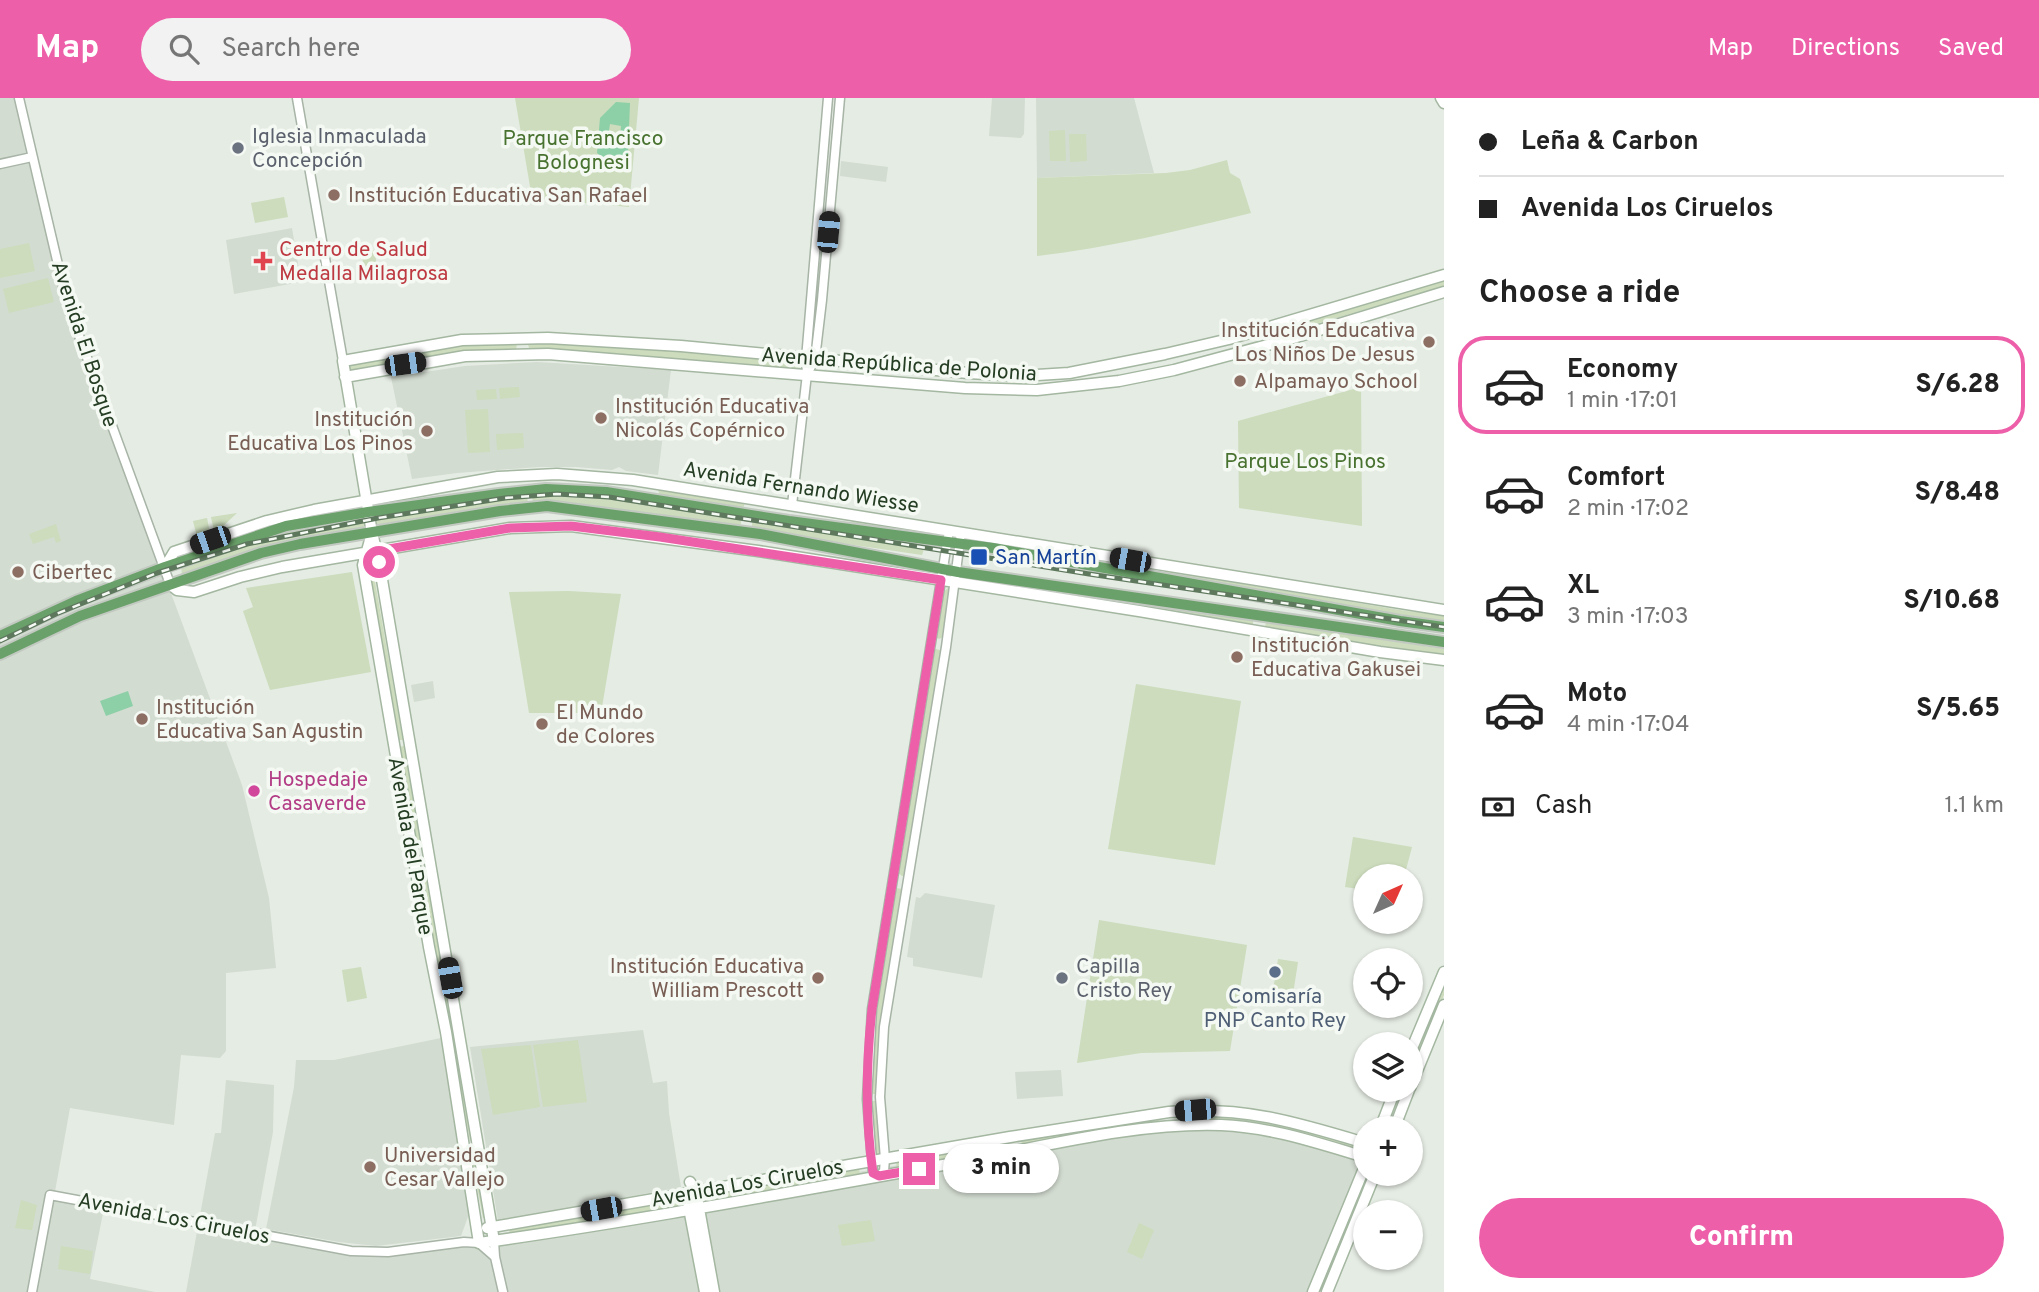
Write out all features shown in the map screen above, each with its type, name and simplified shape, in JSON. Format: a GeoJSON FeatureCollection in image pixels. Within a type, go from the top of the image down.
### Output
{"type":"FeatureCollection","features":[{"type":"Feature","properties":{"kind":"main road"},"geometry":{"type":"LineString","coordinates":[[1441,98],[1444,103]]}},
{"type":"Feature","properties":{"kind":"main road","name":"Avenida República de Polonia"},"geometry":{"type":"LineString","coordinates":[[342,361],[462,340],[521,338],[681,346],[968,373],[1021,376],[1069,373],[1229,339],[1444,275]]}},
{"type":"Feature","properties":{"kind":"main road","name":"Avenida República de Polonia"},"geometry":{"type":"LineString","coordinates":[[345,377],[405,364],[465,356],[522,354],[681,363],[1017,390],[1119,381],[1229,356],[1444,292]]}},
{"type":"Feature","properties":{"kind":"main road","name":"Avenida del Parque"},"geometry":{"type":"LineString","coordinates":[[342,361],[493,1227]]}},
{"type":"Feature","properties":{"kind":"main road","name":"Avenida Fernando Wiesse"},"geometry":{"type":"LineString","coordinates":[[165,567],[174,552],[267,521],[366,500],[498,477],[557,474],[633,480],[949,531],[961,539],[1062,560],[1400,621],[1444,626]]}},
{"type":"Feature","properties":{"kind":"main road","name":"Avenida Fernando Wiesse"},"geometry":{"type":"LineString","coordinates":[[1,635],[54,609],[165,567],[286,526],[499,494],[569,489],[606,492],[947,543],[961,539],[1444,610]]}},
{"type":"Feature","properties":{"kind":"main road"},"geometry":{"type":"LineString","coordinates":[[1,635],[5,652],[80,616],[170,583],[261,553],[300,544],[500,511],[558,507],[760,534],[957,577],[1380,652],[1444,660]]}},
{"type":"Feature","properties":{"kind":"main road"},"geometry":{"type":"LineString","coordinates":[[170,583],[177,590],[194,592],[282,567],[510,528],[571,526],[941,574]]}},
{"type":"Feature","properties":{"kind":"main road","name":"Avenida del Parque"},"geometry":{"type":"LineString","coordinates":[[372,533],[363,563],[465,1147],[478,1243]]}},
{"type":"Feature","properties":{"kind":"main road"},"geometry":{"type":"LineString","coordinates":[[957,577],[1444,642]]}},
{"type":"Feature","properties":{"kind":"main road"},"geometry":{"type":"LineString","coordinates":[[105,590],[111,605]]}},
{"type":"Feature","properties":{"kind":"main road"},"geometry":{"type":"LineString","coordinates":[[1419,1032],[1444,972]]}},
{"type":"Feature","properties":{"kind":"main road"},"geometry":{"type":"LineString","coordinates":[[1423,1057],[1444,1005]]}},
{"type":"Feature","properties":{"kind":"main road","name":"Avenida Los Ciruelos"},"geometry":{"type":"LineString","coordinates":[[477,1229],[1010,1137],[1195,1110],[1242,1112],[1274,1117],[1353,1140]]}},
{"type":"Feature","properties":{"kind":"main road","name":"Avenida Los Ciruelos"},"geometry":{"type":"LineString","coordinates":[[478,1243],[1156,1128],[1220,1125],[1273,1131],[1353,1154]]}},
{"type":"Feature","properties":{"kind":"main road"},"geometry":{"type":"LineString","coordinates":[[465,1147],[479,1144]]}},
{"type":"Feature","properties":{"kind":"main road"},"geometry":{"type":"LineString","coordinates":[[1313,1292],[1357,1186]]}},
{"type":"Feature","properties":{"kind":"main road"},"geometry":{"type":"LineString","coordinates":[[1318,1280],[1329,1288],[1370,1186]]}},
{"type":"Feature","properties":{"kind":"main road"},"geometry":{"type":"LineString","coordinates":[[691,1193],[714,1292]]}},
{"type":"Feature","properties":{"kind":"main road"},"geometry":{"type":"LineString","coordinates":[[694,1208],[705,1292]]}},
{"type":"Feature","properties":{"kind":"main road"},"geometry":{"type":"LineString","coordinates":[[493,1227],[494,1241]]}},
{"type":"Feature","properties":{"kind":"street","name":"Avenida El Bosque"},"geometry":{"type":"LineString","coordinates":[[19,98],[71,314],[170,583]]}},
{"type":"Feature","properties":{"kind":"street","name":"Avenida del Parque"},"geometry":{"type":"LineString","coordinates":[[297,98],[342,361]]}},
{"type":"Feature","properties":{"kind":"street"},"geometry":{"type":"LineString","coordinates":[[810,359],[828,98]]}},
{"type":"Feature","properties":{"kind":"street"},"geometry":{"type":"LineString","coordinates":[[792,505],[840,98]]}},
{"type":"Feature","properties":{"kind":"street"},"geometry":{"type":"LineString","coordinates":[[0,164],[32,157]]}},
{"type":"Feature","properties":{"kind":"street"},"geometry":{"type":"LineString","coordinates":[[949,531],[872,1009],[867,1091],[871,1162],[873,1173],[879,1176],[884,1171],[885,1160],[880,1097],[884,1027],[961,539]]}},
{"type":"Feature","properties":{"kind":"street","name":"Avenida Los Ciruelos"},"geometry":{"type":"LineString","coordinates":[[32,1292],[50,1195],[351,1251],[388,1252],[464,1242],[478,1243]]}},
{"type":"Feature","properties":{"kind":"street"},"geometry":{"type":"LineString","coordinates":[[464,1242],[477,1229]]}},
{"type":"Feature","properties":{"kind":"street"},"geometry":{"type":"LineString","coordinates":[[494,1241],[503,1292]]}},
{"type":"Feature","properties":{"kind":"street"},"geometry":{"type":"LineString","coordinates":[[478,1243],[495,1257]]}},
{"type":"Feature","properties":{"kind":"shaded area"},"geometry":{"type":"Polygon","coordinates":[[[0,98],[16,98],[60,293],[242,785],[269,898],[276,968],[226,973],[226,1051],[220,1058],[181,1055],[174,1125],[70,1108],[54,1197],[104,1208],[90,1279],[155,1292],[0,1292],[0,98]]]}},
{"type":"Feature","properties":{"kind":"shaded area"},"geometry":{"type":"Polygon","coordinates":[[[992,98],[1025,98],[1024,134],[1021,138],[989,136],[992,98]]]}},
{"type":"Feature","properties":{"kind":"shaded area"},"geometry":{"type":"Polygon","coordinates":[[[1036,98],[1134,98],[1154,173],[1037,178],[1036,98]]]}},
{"type":"Feature","properties":{"kind":"shaded area"},"geometry":{"type":"Polygon","coordinates":[[[616,102],[630,103],[628,154],[601,157],[597,153],[600,118],[616,102]],[[610,124],[607,144],[610,148],[619,147],[621,126],[610,124]]]}},
{"type":"Feature","properties":{"kind":"shaded area"},"geometry":{"type":"Polygon","coordinates":[[[841,161],[888,167],[886,182],[840,176],[841,161]]]}},
{"type":"Feature","properties":{"kind":"shaded area","name":"Centro de Salud Medalla Milagrosa"},"geometry":{"type":"Polygon","coordinates":[[[292,228],[301,282],[234,294],[226,240],[292,228]]]}},
{"type":"Feature","properties":{"kind":"shaded area"},"geometry":{"type":"Polygon","coordinates":[[[537,362],[671,370],[658,475],[626,471],[619,467],[612,470],[539,467],[412,479],[391,377],[465,366],[537,362]]]}},
{"type":"Feature","properties":{"kind":"shaded area"},"geometry":{"type":"Polygon","coordinates":[[[433,681],[435,698],[414,702],[411,685],[433,681]]]}},
{"type":"Feature","properties":{"kind":"shaded area"},"geometry":{"type":"Polygon","coordinates":[[[128,691],[133,706],[106,716],[100,701],[128,691]]]}},
{"type":"Feature","properties":{"kind":"shaded area"},"geometry":{"type":"Polygon","coordinates":[[[925,893],[995,905],[982,978],[913,966],[913,958],[907,957],[916,897],[920,898],[925,893]]]}},
{"type":"Feature","properties":{"kind":"shaded area"},"geometry":{"type":"Polygon","coordinates":[[[643,1030],[653,1083],[667,1081],[669,1113],[681,1187],[498,1221],[470,1047],[643,1030]]]}},
{"type":"Feature","properties":{"kind":"shaded area","name":"Universidad Cesar Vallejo"},"geometry":{"type":"Polygon","coordinates":[[[441,1038],[469,1214],[461,1236],[376,1246],[266,1229],[294,1087],[296,1060],[334,1060],[441,1038]]]}},
{"type":"Feature","properties":{"kind":"shaded area"},"geometry":{"type":"Polygon","coordinates":[[[1061,1070],[1063,1096],[1017,1099],[1015,1072],[1061,1070]]]}},
{"type":"Feature","properties":{"kind":"shaded area"},"geometry":{"type":"Polygon","coordinates":[[[226,1080],[274,1085],[273,1132],[254,1236],[370,1253],[410,1254],[464,1246],[485,1236],[1190,1117],[1295,1129],[1353,1148],[1353,1186],[1363,1186],[1357,1200],[1353,1200],[1353,1211],[1320,1292],[186,1292],[215,1133],[221,1133],[226,1080]]]}},
{"type":"Feature","properties":{"kind":"green space","name":"Parque Francisco Bolognesi"},"geometry":{"type":"Polygon","coordinates":[[[515,98],[639,98],[629,207],[532,198],[515,98]]]}},
{"type":"Feature","properties":{"kind":"green space"},"geometry":{"type":"Polygon","coordinates":[[[1065,130],[1066,161],[1050,161],[1049,131],[1065,130]]]}},
{"type":"Feature","properties":{"kind":"green space"},"geometry":{"type":"Polygon","coordinates":[[[1069,134],[1086,134],[1087,161],[1070,162],[1069,134]]]}},
{"type":"Feature","properties":{"kind":"green space"},"geometry":{"type":"Polygon","coordinates":[[[1227,160],[1230,173],[1240,179],[1251,213],[1118,243],[1037,256],[1037,178],[1166,173],[1227,160]]]}},
{"type":"Feature","properties":{"kind":"green space"},"geometry":{"type":"Polygon","coordinates":[[[284,197],[288,217],[255,223],[251,203],[284,197]]]}},
{"type":"Feature","properties":{"kind":"green space"},"geometry":{"type":"Polygon","coordinates":[[[29,243],[35,271],[0,278],[0,249],[29,243]]]}},
{"type":"Feature","properties":{"kind":"green space"},"geometry":{"type":"Polygon","coordinates":[[[374,250],[380,280],[367,283],[361,252],[374,250]]]}},
{"type":"Feature","properties":{"kind":"green space"},"geometry":{"type":"Polygon","coordinates":[[[48,278],[54,302],[9,313],[3,289],[48,278]]]}},
{"type":"Feature","properties":{"kind":"green space"},"geometry":{"type":"Polygon","coordinates":[[[1444,278],[1444,286],[1299,329],[1298,322],[1444,278]]]}},
{"type":"Feature","properties":{"kind":"green space"},"geometry":{"type":"Polygon","coordinates":[[[529,338],[802,360],[803,363],[799,369],[529,348],[529,338]]]}},
{"type":"Feature","properties":{"kind":"green space"},"geometry":{"type":"Polygon","coordinates":[[[514,340],[517,343],[516,351],[351,371],[349,366],[469,345],[514,340]]]}},
{"type":"Feature","properties":{"kind":"green space"},"geometry":{"type":"Polygon","coordinates":[[[519,387],[520,397],[500,399],[499,388],[519,387]]]}},
{"type":"Feature","properties":{"kind":"green space","name":"Parque Los Pinos"},"geometry":{"type":"Polygon","coordinates":[[[1361,387],[1362,526],[1239,508],[1238,421],[1361,387]]]}},
{"type":"Feature","properties":{"kind":"green space"},"geometry":{"type":"Polygon","coordinates":[[[496,389],[497,399],[477,400],[476,390],[496,389]]]}},
{"type":"Feature","properties":{"kind":"green space"},"geometry":{"type":"Polygon","coordinates":[[[488,409],[490,452],[468,453],[465,410],[488,409]]]}},
{"type":"Feature","properties":{"kind":"green space"},"geometry":{"type":"Polygon","coordinates":[[[523,433],[524,448],[497,450],[496,434],[523,433]]]}},
{"type":"Feature","properties":{"kind":"green space"},"geometry":{"type":"Polygon","coordinates":[[[660,487],[745,501],[743,510],[661,498],[658,490],[660,487]]]}},
{"type":"Feature","properties":{"kind":"green space"},"geometry":{"type":"Polygon","coordinates":[[[535,493],[605,495],[742,517],[740,528],[533,503],[532,496],[535,493]]]}},
{"type":"Feature","properties":{"kind":"green space"},"geometry":{"type":"Polygon","coordinates":[[[527,496],[528,503],[376,527],[373,519],[375,515],[498,497],[527,496]]]}},
{"type":"Feature","properties":{"kind":"green space"},"geometry":{"type":"Polygon","coordinates":[[[237,513],[221,528],[214,531],[211,517],[237,513]]]}},
{"type":"Feature","properties":{"kind":"green space"},"geometry":{"type":"Polygon","coordinates":[[[847,517],[942,534],[942,537],[857,527],[847,517]]]}},
{"type":"Feature","properties":{"kind":"green space"},"geometry":{"type":"Polygon","coordinates":[[[207,518],[210,533],[197,537],[193,521],[207,518]]]}},
{"type":"Feature","properties":{"kind":"green space"},"geometry":{"type":"Polygon","coordinates":[[[367,518],[369,528],[182,575],[181,566],[272,534],[367,518]]]}},
{"type":"Feature","properties":{"kind":"green space"},"geometry":{"type":"Polygon","coordinates":[[[753,519],[922,545],[924,549],[922,555],[751,530],[753,519]]]}},
{"type":"Feature","properties":{"kind":"green space"},"geometry":{"type":"Polygon","coordinates":[[[56,524],[61,541],[56,543],[54,537],[33,544],[29,534],[56,524]]]}},
{"type":"Feature","properties":{"kind":"green space"},"geometry":{"type":"Polygon","coordinates":[[[372,565],[403,740],[399,740],[367,566],[372,565]]]}},
{"type":"Feature","properties":{"kind":"green space"},"geometry":{"type":"Polygon","coordinates":[[[1165,571],[1406,611],[1444,614],[1444,621],[1228,588],[1164,575],[1165,571]]]}},
{"type":"Feature","properties":{"kind":"green space"},"geometry":{"type":"Polygon","coordinates":[[[352,572],[371,672],[270,690],[243,611],[253,607],[246,588],[352,572]]]}},
{"type":"Feature","properties":{"kind":"green space"},"geometry":{"type":"Polygon","coordinates":[[[965,576],[1083,596],[1253,619],[1253,629],[964,582],[965,576]]]}},
{"type":"Feature","properties":{"kind":"green space"},"geometry":{"type":"Polygon","coordinates":[[[948,588],[951,590],[945,636],[939,639],[936,637],[943,592],[948,588]]]}},
{"type":"Feature","properties":{"kind":"green space"},"geometry":{"type":"Polygon","coordinates":[[[509,592],[621,594],[601,713],[529,713],[509,592]]]}},
{"type":"Feature","properties":{"kind":"green space"},"geometry":{"type":"Polygon","coordinates":[[[1266,622],[1444,649],[1444,657],[1264,631],[1266,622]]]}},
{"type":"Feature","properties":{"kind":"green space"},"geometry":{"type":"Polygon","coordinates":[[[940,650],[941,656],[905,876],[902,876],[897,872],[933,651],[940,650]]]}},
{"type":"Feature","properties":{"kind":"green space"},"geometry":{"type":"Polygon","coordinates":[[[1136,684],[1241,701],[1215,865],[1108,849],[1136,684]]]}},
{"type":"Feature","properties":{"kind":"green space"},"geometry":{"type":"Polygon","coordinates":[[[404,746],[421,841],[416,842],[399,747],[404,746]]]}},
{"type":"Feature","properties":{"kind":"green space"},"geometry":{"type":"Polygon","coordinates":[[[1353,837],[1412,847],[1407,864],[1353,864],[1353,888],[1345,887],[1353,837]]]}},
{"type":"Feature","properties":{"kind":"green space"},"geometry":{"type":"Polygon","coordinates":[[[427,876],[454,1035],[450,1036],[421,877],[427,876]]]}},
{"type":"Feature","properties":{"kind":"green space"},"geometry":{"type":"Polygon","coordinates":[[[896,888],[902,889],[902,893],[877,1091],[876,1094],[871,1094],[871,1033],[896,888]]]}},
{"type":"Feature","properties":{"kind":"green space"},"geometry":{"type":"Polygon","coordinates":[[[1099,920],[1247,945],[1230,1051],[1141,1053],[1077,1063],[1099,920]]]}},
{"type":"Feature","properties":{"kind":"green space"},"geometry":{"type":"Polygon","coordinates":[[[1278,959],[1298,962],[1293,994],[1273,990],[1278,959]]]}},
{"type":"Feature","properties":{"kind":"green space"},"geometry":{"type":"Polygon","coordinates":[[[361,967],[367,998],[347,1002],[342,970],[361,967]]]}},
{"type":"Feature","properties":{"kind":"green space"},"geometry":{"type":"Polygon","coordinates":[[[1444,979],[1444,995],[1423,1048],[1423,1032],[1444,979]]]}},
{"type":"Feature","properties":{"kind":"green space"},"geometry":{"type":"Polygon","coordinates":[[[578,1040],[587,1102],[543,1107],[533,1045],[578,1040]]]}},
{"type":"Feature","properties":{"kind":"green space"},"geometry":{"type":"Polygon","coordinates":[[[451,1041],[455,1041],[472,1139],[470,1141],[451,1041]]]}},
{"type":"Feature","properties":{"kind":"green space"},"geometry":{"type":"Polygon","coordinates":[[[531,1045],[540,1107],[493,1115],[481,1049],[531,1045]]]}},
{"type":"Feature","properties":{"kind":"green space"},"geometry":{"type":"Polygon","coordinates":[[[877,1101],[881,1154],[879,1157],[875,1157],[870,1103],[877,1101]]]}},
{"type":"Feature","properties":{"kind":"green space"},"geometry":{"type":"Polygon","coordinates":[[[1181,1113],[1204,1113],[1272,1122],[1353,1144],[1353,1151],[1219,1121],[1181,1120],[1181,1113]]]}},
{"type":"Feature","properties":{"kind":"green space"},"geometry":{"type":"Polygon","coordinates":[[[1159,1117],[1159,1123],[1023,1147],[1021,1141],[1159,1117]]]}},
{"type":"Feature","properties":{"kind":"green space"},"geometry":{"type":"Polygon","coordinates":[[[1003,1144],[1004,1150],[897,1169],[896,1162],[1003,1144]]]}},
{"type":"Feature","properties":{"kind":"green space"},"geometry":{"type":"Polygon","coordinates":[[[473,1148],[486,1217],[483,1218],[470,1150],[473,1148]]]}},
{"type":"Feature","properties":{"kind":"green space"},"geometry":{"type":"Polygon","coordinates":[[[859,1168],[860,1176],[707,1202],[705,1195],[859,1168]]]}},
{"type":"Feature","properties":{"kind":"green space"},"geometry":{"type":"Polygon","coordinates":[[[1360,1186],[1366,1186],[1361,1200],[1354,1200],[1360,1186]]]}},
{"type":"Feature","properties":{"kind":"green space"},"geometry":{"type":"Polygon","coordinates":[[[21,1200],[37,1205],[32,1230],[15,1228],[21,1200]]]}},
{"type":"Feature","properties":{"kind":"green space"},"geometry":{"type":"Polygon","coordinates":[[[678,1200],[679,1207],[510,1236],[509,1229],[678,1200]]]}},
{"type":"Feature","properties":{"kind":"green space"},"geometry":{"type":"Polygon","coordinates":[[[1353,1203],[1353,1219],[1329,1280],[1323,1277],[1353,1203]]]}},
{"type":"Feature","properties":{"kind":"green space"},"geometry":{"type":"Polygon","coordinates":[[[871,1220],[875,1241],[842,1246],[838,1225],[871,1220]]]}},
{"type":"Feature","properties":{"kind":"green space"},"geometry":{"type":"Polygon","coordinates":[[[1139,1223],[1154,1230],[1142,1259],[1127,1252],[1139,1223]]]}},
{"type":"Feature","properties":{"kind":"green space"},"geometry":{"type":"Polygon","coordinates":[[[61,1246],[93,1251],[90,1274],[58,1269],[61,1246]]]}},
{"type":"Feature","properties":{"kind":"railway"},"geometry":{"type":"LineString","coordinates":[[0,641],[56,614],[157,573],[247,544],[378,518],[505,498],[557,494],[609,497],[1089,574],[1444,627]]}},
{"type":"Feature","properties":{"kind":"place","name":"Iglesia Inmaculada Concepción"},"geometry":{"type":"Point","coordinates":[238,148]}},
{"type":"Feature","properties":{"kind":"place","name":"Institución Educativa San Rafael"},"geometry":{"type":"Point","coordinates":[334,195]}},
{"type":"Feature","properties":{"kind":"place","name":"Centro de Salud Medalla Milagrosa"},"geometry":{"type":"Point","coordinates":[263,261]}},
{"type":"Feature","properties":{"kind":"place","name":"Institución Educativa Los Niños De Jesus"},"geometry":{"type":"Point","coordinates":[1429,342]}},
{"type":"Feature","properties":{"kind":"place","name":"Alpamayo School"},"geometry":{"type":"Point","coordinates":[1240,381]}},
{"type":"Feature","properties":{"kind":"place","name":"Institución Educativa Nicolás Copérnico"},"geometry":{"type":"Point","coordinates":[601,418]}},
{"type":"Feature","properties":{"kind":"place","name":"Institución Educativa Los Pinos"},"geometry":{"type":"Point","coordinates":[427,431]}},
{"type":"Feature","properties":{"kind":"place","name":"San Martín"},"geometry":{"type":"Point","coordinates":[979,557]}},
{"type":"Feature","properties":{"kind":"place","name":"Cibertec"},"geometry":{"type":"Point","coordinates":[18,572]}},
{"type":"Feature","properties":{"kind":"place","name":"Institución Educativa Gakusei"},"geometry":{"type":"Point","coordinates":[1237,657]}},
{"type":"Feature","properties":{"kind":"place","name":"Institución Educativa San Agustin"},"geometry":{"type":"Point","coordinates":[142,719]}},
{"type":"Feature","properties":{"kind":"place","name":"El Mundo de Colores"},"geometry":{"type":"Point","coordinates":[542,724]}},
{"type":"Feature","properties":{"kind":"place","name":"Hospedaje Casaverde"},"geometry":{"type":"Point","coordinates":[254,791]}},
{"type":"Feature","properties":{"kind":"place","name":"Comisaría PNP Canto Rey"},"geometry":{"type":"Point","coordinates":[1275,972]}},
{"type":"Feature","properties":{"kind":"place","name":"Institución Educativa William Prescott"},"geometry":{"type":"Point","coordinates":[818,978]}},
{"type":"Feature","properties":{"kind":"place","name":"Capilla Cristo Rey"},"geometry":{"type":"Point","coordinates":[1062,978]}},
{"type":"Feature","properties":{"kind":"place","name":"Universidad Cesar Vallejo"},"geometry":{"type":"Point","coordinates":[370,1167]}},
{"type":"Feature","properties":{"kind":"route"},"geometry":{"type":"LineString","coordinates":[[379,562],[377,551],[510,528],[571,526],[941,580],[872,1009],[867,1071],[873,1173],[879,1176],[919,1169]]}}]}
